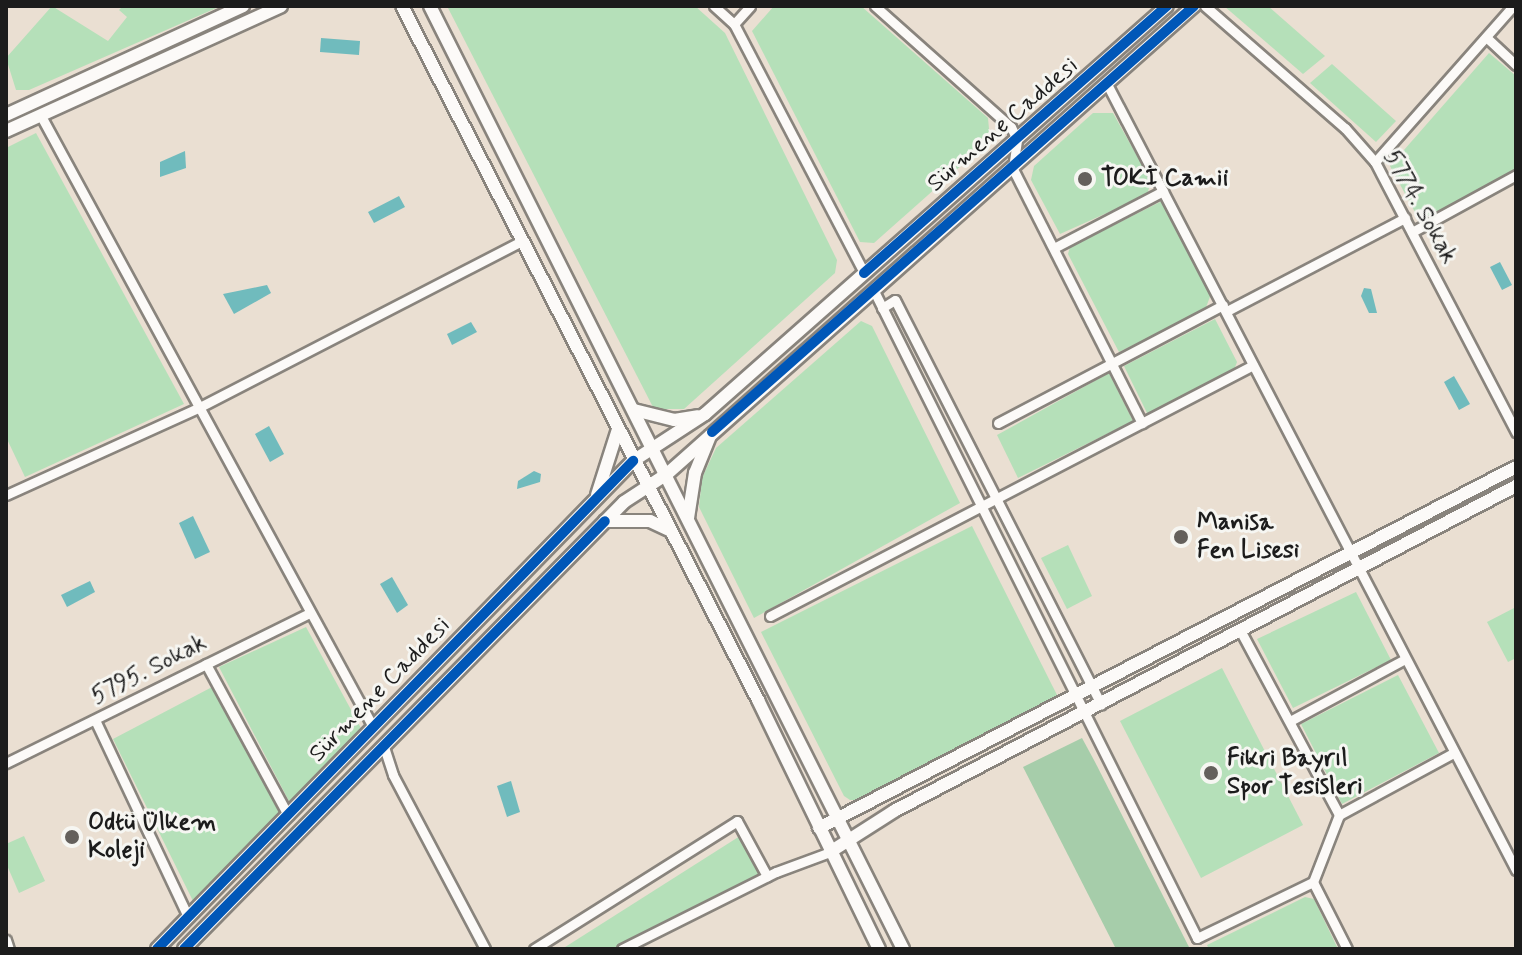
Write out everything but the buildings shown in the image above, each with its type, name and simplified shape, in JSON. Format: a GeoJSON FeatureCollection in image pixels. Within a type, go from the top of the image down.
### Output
{"type":"FeatureCollection","features":[{"type":"Feature","properties":{"kind":"main road"},"geometry":{"type":"LineString","coordinates":[[6,115],[243,6]]}},
{"type":"Feature","properties":{"kind":"main road"},"geometry":{"type":"LineString","coordinates":[[6,131],[281,6]]}},
{"type":"Feature","properties":{"kind":"main road"},"geometry":{"type":"LineString","coordinates":[[402,6],[520,242],[671,531],[879,949]]}},
{"type":"Feature","properties":{"kind":"main road"},"geometry":{"type":"LineString","coordinates":[[430,6],[903,949]]}},
{"type":"Feature","properties":{"kind":"main road","name":"Sürmene Caddesi"},"geometry":{"type":"LineString","coordinates":[[157,949],[633,461],[705,414],[1167,6]]}},
{"type":"Feature","properties":{"kind":"main road","name":"Sürmene Caddesi"},"geometry":{"type":"LineString","coordinates":[[184,949],[605,521],[667,474],[1194,6]]}},
{"type":"Feature","properties":{"kind":"main road"},"geometry":{"type":"LineString","coordinates":[[634,410],[674,420],[705,414]]}},
{"type":"Feature","properties":{"kind":"main road"},"geometry":{"type":"LineString","coordinates":[[593,503],[618,429]]}},
{"type":"Feature","properties":{"kind":"main road"},"geometry":{"type":"LineString","coordinates":[[688,521],[695,473],[712,432]]}},
{"type":"Feature","properties":{"kind":"main road"},"geometry":{"type":"LineString","coordinates":[[819,828],[1076,698],[1516,467]]}},
{"type":"Feature","properties":{"kind":"main road"},"geometry":{"type":"LineString","coordinates":[[830,852],[849,843],[894,811],[1083,715],[1516,486]]}},
{"type":"Feature","properties":{"kind":"main road"},"geometry":{"type":"LineString","coordinates":[[605,521],[650,521],[671,531]]}},
{"type":"Feature","properties":{"kind":"main road"},"geometry":{"type":"LineString","coordinates":[[373,727],[384,747]]}},
{"type":"Feature","properties":{"kind":"main road"},"geometry":{"type":"LineString","coordinates":[[188,917],[196,936]]}},
{"type":"Feature","properties":{"kind":"street"},"geometry":{"type":"LineString","coordinates":[[714,6],[734,24],[864,273]]}},
{"type":"Feature","properties":{"kind":"street"},"geometry":{"type":"LineString","coordinates":[[734,24],[750,6]]}},
{"type":"Feature","properties":{"kind":"street"},"geometry":{"type":"LineString","coordinates":[[875,6],[1011,127],[1017,140],[1013,169],[1142,423]]}},
{"type":"Feature","properties":{"kind":"street","name":"5774. Sokak"},"geometry":{"type":"LineString","coordinates":[[1205,6],[1345,128],[1375,162],[1516,432]]}},
{"type":"Feature","properties":{"kind":"street"},"geometry":{"type":"LineString","coordinates":[[1375,162],[1513,6]]}},
{"type":"Feature","properties":{"kind":"street"},"geometry":{"type":"LineString","coordinates":[[1486,37],[1516,65]]}},
{"type":"Feature","properties":{"kind":"street"},"geometry":{"type":"LineString","coordinates":[[1107,84],[1516,870]]}},
{"type":"Feature","properties":{"kind":"street"},"geometry":{"type":"LineString","coordinates":[[41,116],[373,727]]}},
{"type":"Feature","properties":{"kind":"street"},"geometry":{"type":"LineString","coordinates":[[1412,232],[1516,175]]}},
{"type":"Feature","properties":{"kind":"street"},"geometry":{"type":"LineString","coordinates":[[1054,248],[1163,191]]}},
{"type":"Feature","properties":{"kind":"street"},"geometry":{"type":"LineString","coordinates":[[998,423],[1405,218]]}},
{"type":"Feature","properties":{"kind":"street"},"geometry":{"type":"LineString","coordinates":[[6,495],[198,408],[520,242]]}},
{"type":"Feature","properties":{"kind":"street"},"geometry":{"type":"LineString","coordinates":[[874,291],[1202,949]]}},
{"type":"Feature","properties":{"kind":"street"},"geometry":{"type":"LineString","coordinates":[[882,308],[895,300],[1101,705]]}},
{"type":"Feature","properties":{"kind":"street"},"geometry":{"type":"LineString","coordinates":[[770,616],[1253,365]]}},
{"type":"Feature","properties":{"kind":"street","name":"5795. Sokak"},"geometry":{"type":"LineString","coordinates":[[6,763],[309,613]]}},
{"type":"Feature","properties":{"kind":"street"},"geometry":{"type":"LineString","coordinates":[[1240,630],[1339,815]]}},
{"type":"Feature","properties":{"kind":"street"},"geometry":{"type":"LineString","coordinates":[[1290,721],[1405,659]]}},
{"type":"Feature","properties":{"kind":"street"},"geometry":{"type":"LineString","coordinates":[[206,664],[288,815]]}},
{"type":"Feature","properties":{"kind":"street"},"geometry":{"type":"LineString","coordinates":[[95,720],[188,917]]}},
{"type":"Feature","properties":{"kind":"street"},"geometry":{"type":"LineString","coordinates":[[384,747],[393,775],[485,949]]}},
{"type":"Feature","properties":{"kind":"street"},"geometry":{"type":"LineString","coordinates":[[1197,938],[1313,882],[1339,815],[1453,753]]}},
{"type":"Feature","properties":{"kind":"street"},"geometry":{"type":"LineString","coordinates":[[534,949],[737,821],[767,876]]}},
{"type":"Feature","properties":{"kind":"street"},"geometry":{"type":"LineString","coordinates":[[622,949],[767,876],[830,852]]}},
{"type":"Feature","properties":{"kind":"street"},"geometry":{"type":"LineString","coordinates":[[1313,882],[1347,949]]}},
{"type":"Feature","properties":{"kind":"street"},"geometry":{"type":"LineString","coordinates":[[6,940],[9,949]]}},
{"type":"Feature","properties":{"kind":"green space"},"geometry":{"type":"Polygon","coordinates":[[[52,6],[108,41],[127,17],[119,10],[123,6],[221,6],[29,90],[16,90],[6,58],[52,6]]]}},
{"type":"Feature","properties":{"kind":"green space"},"geometry":{"type":"Polygon","coordinates":[[[447,6],[695,6],[725,33],[837,260],[835,273],[684,409],[654,409],[447,6]]]}},
{"type":"Feature","properties":{"kind":"green space"},"geometry":{"type":"Polygon","coordinates":[[[774,6],[861,6],[988,118],[990,140],[874,243],[860,242],[752,31],[774,6]]]}},
{"type":"Feature","properties":{"kind":"green space"},"geometry":{"type":"Polygon","coordinates":[[[1224,6],[1268,6],[1325,56],[1303,74],[1224,6]]]}},
{"type":"Feature","properties":{"kind":"green space"},"geometry":{"type":"Polygon","coordinates":[[[1489,53],[1516,76],[1516,169],[1429,217],[1416,214],[1390,166],[1489,53]]]}},
{"type":"Feature","properties":{"kind":"green space"},"geometry":{"type":"Polygon","coordinates":[[[1332,64],[1396,121],[1376,142],[1310,83],[1332,64]]]}},
{"type":"Feature","properties":{"kind":"green space"},"geometry":{"type":"Polygon","coordinates":[[[1093,113],[1113,113],[1151,181],[1147,195],[1060,234],[1031,180],[1034,166],[1093,113]]]}},
{"type":"Feature","properties":{"kind":"green space"},"geometry":{"type":"Polygon","coordinates":[[[36,133],[184,404],[25,477],[6,437],[6,148],[36,133]]]}},
{"type":"Feature","properties":{"kind":"green space"},"geometry":{"type":"Polygon","coordinates":[[[1162,201],[1211,294],[1205,310],[1119,352],[1068,254],[1070,247],[1162,201]]]}},
{"type":"Feature","properties":{"kind":"green space"},"geometry":{"type":"Polygon","coordinates":[[[1215,319],[1237,362],[1234,370],[1148,415],[1124,366],[1215,319]]]}},
{"type":"Feature","properties":{"kind":"green space"},"geometry":{"type":"Polygon","coordinates":[[[861,321],[872,326],[960,503],[754,618],[699,507],[702,478],[716,448],[861,321]]]}},
{"type":"Feature","properties":{"kind":"green space"},"geometry":{"type":"Polygon","coordinates":[[[1109,373],[1133,421],[1018,478],[997,435],[1109,373]]]}},
{"type":"Feature","properties":{"kind":"green space"},"geometry":{"type":"Polygon","coordinates":[[[972,526],[1058,697],[860,800],[850,800],[844,796],[761,632],[972,526]]]}},
{"type":"Feature","properties":{"kind":"green space"},"geometry":{"type":"Polygon","coordinates":[[[1068,545],[1092,596],[1067,609],[1041,558],[1068,545]]]}},
{"type":"Feature","properties":{"kind":"green space"},"geometry":{"type":"Polygon","coordinates":[[[1356,592],[1391,660],[1293,708],[1257,639],[1356,592]]]}},
{"type":"Feature","properties":{"kind":"green space"},"geometry":{"type":"Polygon","coordinates":[[[1516,607],[1516,658],[1508,662],[1487,622],[1516,607]]]}},
{"type":"Feature","properties":{"kind":"green space"},"geometry":{"type":"Polygon","coordinates":[[[306,627],[362,730],[291,805],[219,667],[306,627]]]}},
{"type":"Feature","properties":{"kind":"green space","name":"Fikri Bayrıl Spor Tesisleri"},"geometry":{"type":"Polygon","coordinates":[[[1222,668],[1303,825],[1201,878],[1120,721],[1222,668]]]}},
{"type":"Feature","properties":{"kind":"green space"},"geometry":{"type":"Polygon","coordinates":[[[1398,675],[1439,753],[1342,804],[1301,724],[1398,675]]]}},
{"type":"Feature","properties":{"kind":"green space"},"geometry":{"type":"Polygon","coordinates":[[[214,686],[281,810],[194,903],[113,739],[214,686]]]}},
{"type":"Feature","properties":{"kind":"green space"},"geometry":{"type":"Polygon","coordinates":[[[1082,738],[1190,949],[1116,949],[1023,767],[1082,738]]]}},
{"type":"Feature","properties":{"kind":"green space"},"geometry":{"type":"Polygon","coordinates":[[[24,836],[45,881],[19,893],[6,863],[6,844],[24,836]]]}},
{"type":"Feature","properties":{"kind":"green space"},"geometry":{"type":"Polygon","coordinates":[[[740,836],[761,875],[612,949],[562,949],[740,836]]]}},
{"type":"Feature","properties":{"kind":"green space"},"geometry":{"type":"Polygon","coordinates":[[[1305,897],[1314,899],[1338,949],[1209,949],[1207,945],[1305,897]]]}},
{"type":"Feature","properties":{"kind":"water"},"geometry":{"type":"Polygon","coordinates":[[[321,38],[360,41],[359,55],[320,52],[321,38]]]}},
{"type":"Feature","properties":{"kind":"water"},"geometry":{"type":"Polygon","coordinates":[[[185,151],[186,168],[160,177],[160,162],[185,151]]]}},
{"type":"Feature","properties":{"kind":"water"},"geometry":{"type":"Polygon","coordinates":[[[399,196],[405,207],[374,223],[368,212],[399,196]]]}},
{"type":"Feature","properties":{"kind":"water"},"geometry":{"type":"Polygon","coordinates":[[[1500,262],[1512,285],[1502,290],[1490,267],[1500,262]]]}},
{"type":"Feature","properties":{"kind":"water"},"geometry":{"type":"Polygon","coordinates":[[[267,285],[271,293],[234,314],[223,294],[267,285]]]}},
{"type":"Feature","properties":{"kind":"water"},"geometry":{"type":"Polygon","coordinates":[[[1364,288],[1371,289],[1377,313],[1369,313],[1361,296],[1364,288]]]}},
{"type":"Feature","properties":{"kind":"water"},"geometry":{"type":"Polygon","coordinates":[[[471,322],[477,332],[452,345],[447,334],[471,322]]]}},
{"type":"Feature","properties":{"kind":"water"},"geometry":{"type":"Polygon","coordinates":[[[1454,376],[1470,404],[1459,410],[1444,382],[1454,376]]]}},
{"type":"Feature","properties":{"kind":"water"},"geometry":{"type":"Polygon","coordinates":[[[269,426],[284,454],[270,462],[255,434],[269,426]]]}},
{"type":"Feature","properties":{"kind":"water"},"geometry":{"type":"Polygon","coordinates":[[[534,471],[541,474],[540,482],[517,489],[518,481],[534,471]]]}},
{"type":"Feature","properties":{"kind":"water"},"geometry":{"type":"Polygon","coordinates":[[[193,516],[210,552],[195,559],[179,523],[193,516]]]}},
{"type":"Feature","properties":{"kind":"water"},"geometry":{"type":"Polygon","coordinates":[[[392,577],[408,605],[397,613],[380,584],[392,577]]]}},
{"type":"Feature","properties":{"kind":"water"},"geometry":{"type":"Polygon","coordinates":[[[90,581],[95,592],[67,607],[61,595],[90,581]]]}},
{"type":"Feature","properties":{"kind":"water"},"geometry":{"type":"Polygon","coordinates":[[[511,781],[520,812],[507,817],[497,786],[511,781]]]}},
{"type":"Feature","properties":{"kind":"cycle path"},"geometry":{"type":"LineString","coordinates":[[864,273],[1167,6]]}},
{"type":"Feature","properties":{"kind":"cycle path"},"geometry":{"type":"LineString","coordinates":[[712,432],[1194,6]]}},
{"type":"Feature","properties":{"kind":"cycle path"},"geometry":{"type":"LineString","coordinates":[[157,949],[633,461]]}},
{"type":"Feature","properties":{"kind":"cycle path"},"geometry":{"type":"LineString","coordinates":[[184,949],[605,521]]}},
{"type":"Feature","properties":{"kind":"place","name":"TOKİ Camii"},"geometry":{"type":"Point","coordinates":[1085,179]}},
{"type":"Feature","properties":{"kind":"place","name":"Manisa Fen Lisesi"},"geometry":{"type":"Point","coordinates":[1181,537]}},
{"type":"Feature","properties":{"kind":"place","name":"Fikri Bayrıl Spor Tesisleri"},"geometry":{"type":"Point","coordinates":[1211,773]}},
{"type":"Feature","properties":{"kind":"place","name":"Odtü Ülkem Koleji"},"geometry":{"type":"Point","coordinates":[72,837]}}]}
